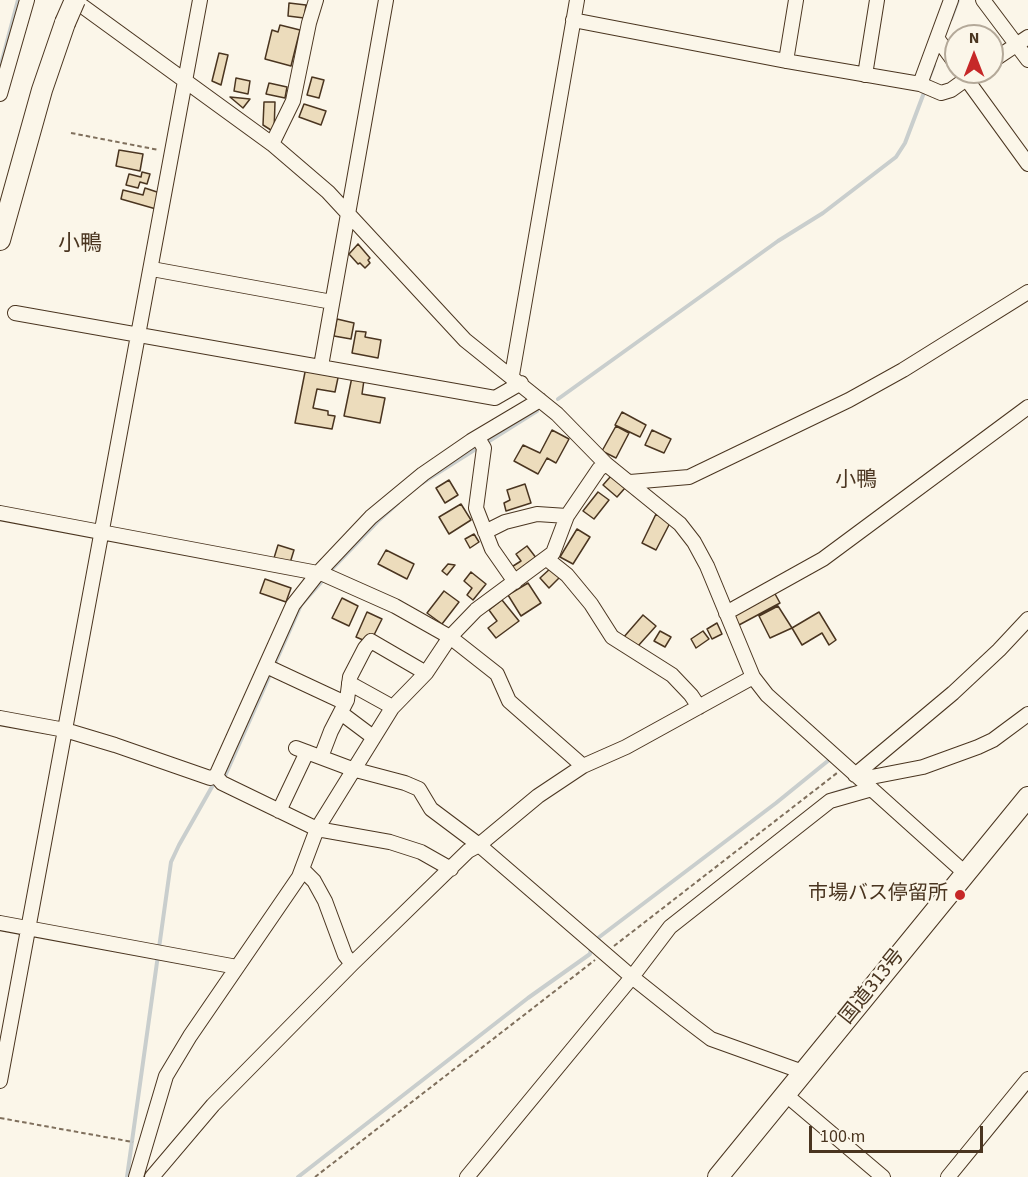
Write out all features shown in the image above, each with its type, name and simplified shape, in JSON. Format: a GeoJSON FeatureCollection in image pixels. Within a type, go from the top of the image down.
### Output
{"type":"FeatureCollection","features":[{"type":"Feature","properties":{"kind":"highway"},"geometry":{"type":"LineString","coordinates":[[0,240],[66,0]]}},
{"type":"Feature","properties":{"kind":"highway"},"geometry":{"type":"LineString","coordinates":[[0,201],[33,87],[61,20],[74,0]]}},
{"type":"Feature","properties":{"kind":"highway","name":"国道313号"},"geometry":{"type":"LineString","coordinates":[[718,1177],[1028,797]]}},
{"type":"Feature","properties":{"kind":"street"},"geometry":{"type":"LineString","coordinates":[[0,94],[27,0]]}},
{"type":"Feature","properties":{"kind":"street"},"geometry":{"type":"LineString","coordinates":[[74,0],[272,144],[327,192],[465,340],[557,414],[606,464],[680,524],[694,542],[707,566],[753,677],[767,695],[965,873]]}},
{"type":"Feature","properties":{"kind":"street"},"geometry":{"type":"LineString","coordinates":[[0,1081],[201,0]]}},
{"type":"Feature","properties":{"kind":"street"},"geometry":{"type":"LineString","coordinates":[[272,144],[293,101],[316,0]]}},
{"type":"Feature","properties":{"kind":"street"},"geometry":{"type":"LineString","coordinates":[[321,366],[386,0]]}},
{"type":"Feature","properties":{"kind":"street"},"geometry":{"type":"LineString","coordinates":[[15,313],[495,398],[516,379],[577,0]]}},
{"type":"Feature","properties":{"kind":"street"},"geometry":{"type":"LineString","coordinates":[[786,61],[796,0]]}},
{"type":"Feature","properties":{"kind":"street"},"geometry":{"type":"LineString","coordinates":[[865,75],[877,0]]}},
{"type":"Feature","properties":{"kind":"street"},"geometry":{"type":"LineString","coordinates":[[920,84],[951,0]]}},
{"type":"Feature","properties":{"kind":"street"},"geometry":{"type":"LineString","coordinates":[[983,0],[1022,41],[1028,60]]}},
{"type":"Feature","properties":{"kind":"street"},"geometry":{"type":"LineString","coordinates":[[573,20],[920,84],[941,93],[951,90],[957,84]]}},
{"type":"Feature","properties":{"kind":"street"},"geometry":{"type":"LineString","coordinates":[[937,38],[944,48]]}},
{"type":"Feature","properties":{"kind":"street"},"geometry":{"type":"LineString","coordinates":[[1004,53],[1022,41]]}},
{"type":"Feature","properties":{"kind":"street"},"geometry":{"type":"LineString","coordinates":[[975,84],[1027,161]]}},
{"type":"Feature","properties":{"kind":"street"},"geometry":{"type":"LineString","coordinates":[[152,269],[332,302]]}},
{"type":"Feature","properties":{"kind":"street"},"geometry":{"type":"LineString","coordinates":[[630,482],[689,477],[849,400],[903,370],[1028,292]]}},
{"type":"Feature","properties":{"kind":"street"},"geometry":{"type":"LineString","coordinates":[[219,780],[271,668],[293,605],[324,574],[371,517],[399,493],[423,474],[481,443],[540,400]]}},
{"type":"Feature","properties":{"kind":"street"},"geometry":{"type":"LineString","coordinates":[[726,613],[823,559],[1028,407]]}},
{"type":"Feature","properties":{"kind":"street"},"geometry":{"type":"LineString","coordinates":[[481,443],[476,508],[492,549],[515,582]]}},
{"type":"Feature","properties":{"kind":"street"},"geometry":{"type":"LineString","coordinates":[[136,1177],[166,1076],[190,1036],[299,876],[317,829],[352,769],[392,708],[426,673],[446,647],[450,637],[476,610],[547,560],[553,553],[567,516],[599,469],[606,464]]}},
{"type":"Feature","properties":{"kind":"street"},"geometry":{"type":"LineString","coordinates":[[0,513],[324,574],[395,606],[450,637],[497,674],[509,701],[584,766]]}},
{"type":"Feature","properties":{"kind":"street"},"geometry":{"type":"LineString","coordinates":[[485,532],[506,522],[537,514],[567,516]]}},
{"type":"Feature","properties":{"kind":"street"},"geometry":{"type":"LineString","coordinates":[[547,560],[567,575],[591,604],[612,637],[672,675],[699,707]]}},
{"type":"Feature","properties":{"kind":"street"},"geometry":{"type":"LineString","coordinates":[[854,774],[953,693],[1028,619]]}},
{"type":"Feature","properties":{"kind":"street"},"geometry":{"type":"LineString","coordinates":[[321,757],[330,731],[341,707],[347,700],[350,677],[371,641],[426,673]]}},
{"type":"Feature","properties":{"kind":"street"},"geometry":{"type":"LineString","coordinates":[[271,668],[341,707],[373,737]]}},
{"type":"Feature","properties":{"kind":"street"},"geometry":{"type":"LineString","coordinates":[[152,1177],[213,1105],[351,964],[468,851],[479,845],[538,795],[584,766],[626,747],[753,677]]}},
{"type":"Feature","properties":{"kind":"street"},"geometry":{"type":"LineString","coordinates":[[350,683],[392,708]]}},
{"type":"Feature","properties":{"kind":"street"},"geometry":{"type":"LineString","coordinates":[[854,774],[923,767],[993,740],[1028,714]]}},
{"type":"Feature","properties":{"kind":"street"},"geometry":{"type":"LineString","coordinates":[[0,718],[65,730],[116,745],[219,780],[317,829],[390,842],[421,852],[451,869]]}},
{"type":"Feature","properties":{"kind":"street"},"geometry":{"type":"LineString","coordinates":[[279,811],[301,750],[352,769],[419,789],[431,809],[479,845],[628,973],[711,1038],[803,1072]]}},
{"type":"Feature","properties":{"kind":"street"},"geometry":{"type":"LineString","coordinates":[[467,1177],[628,973],[670,927],[830,801],[872,789]]}},
{"type":"Feature","properties":{"kind":"street"},"geometry":{"type":"LineString","coordinates":[[302,869],[314,881],[325,901],[345,955],[351,964]]}},
{"type":"Feature","properties":{"kind":"street"},"geometry":{"type":"LineString","coordinates":[[0,923],[237,967]]}},
{"type":"Feature","properties":{"kind":"street"},"geometry":{"type":"LineString","coordinates":[[948,1177],[1028,1079]]}},
{"type":"Feature","properties":{"kind":"street"},"geometry":{"type":"LineString","coordinates":[[785,1094],[883,1177]]}},
{"type":"Feature","properties":{"kind":"path"},"geometry":{"type":"LineString","coordinates":[[71,133],[173,153]]}},
{"type":"Feature","properties":{"kind":"path"},"geometry":{"type":"LineString","coordinates":[[315,1177],[606,953],[854,774]]}},
{"type":"Feature","properties":{"kind":"path"},"geometry":{"type":"LineString","coordinates":[[0,1118],[145,1144]]}},
{"type":"Feature","properties":{"kind":"building"},"geometry":{"type":"Polygon","coordinates":[[[289,3],[306,5],[304,18],[288,16],[289,3]]]}},
{"type":"Feature","properties":{"kind":"building"},"geometry":{"type":"Polygon","coordinates":[[[280,25],[300,30],[291,66],[265,59],[272,30],[278,32],[280,25]]]}},
{"type":"Feature","properties":{"kind":"building"},"geometry":{"type":"Polygon","coordinates":[[[219,53],[228,55],[221,85],[212,81],[219,53]]]}},
{"type":"Feature","properties":{"kind":"building"},"geometry":{"type":"Polygon","coordinates":[[[312,77],[324,80],[319,98],[307,95],[312,77]]]}},
{"type":"Feature","properties":{"kind":"building"},"geometry":{"type":"Polygon","coordinates":[[[236,78],[250,81],[248,94],[234,91],[236,78]]]}},
{"type":"Feature","properties":{"kind":"building"},"geometry":{"type":"Polygon","coordinates":[[[269,83],[287,87],[285,98],[266,94],[269,83]]]}},
{"type":"Feature","properties":{"kind":"building"},"geometry":{"type":"Polygon","coordinates":[[[230,97],[250,99],[243,108],[230,97]]]}},
{"type":"Feature","properties":{"kind":"building"},"geometry":{"type":"Polygon","coordinates":[[[264,102],[275,102],[274,132],[263,125],[264,102]]]}},
{"type":"Feature","properties":{"kind":"building"},"geometry":{"type":"Polygon","coordinates":[[[304,104],[326,111],[321,125],[299,117],[304,104]]]}},
{"type":"Feature","properties":{"kind":"building"},"geometry":{"type":"Polygon","coordinates":[[[119,150],[143,154],[140,171],[116,166],[119,150]]]}},
{"type":"Feature","properties":{"kind":"building"},"geometry":{"type":"Polygon","coordinates":[[[142,172],[150,174],[147,184],[140,182],[138,188],[126,185],[129,174],[141,177],[142,172]]]}},
{"type":"Feature","properties":{"kind":"building"},"geometry":{"type":"Polygon","coordinates":[[[145,188],[160,193],[156,209],[121,199],[123,190],[143,195],[145,188]]]}},
{"type":"Feature","properties":{"kind":"building"},"geometry":{"type":"Polygon","coordinates":[[[358,244],[370,258],[368,260],[370,263],[365,268],[349,254],[358,244]]]}},
{"type":"Feature","properties":{"kind":"building"},"geometry":{"type":"Polygon","coordinates":[[[337,319],[354,323],[351,339],[334,336],[337,319]]]}},
{"type":"Feature","properties":{"kind":"building"},"geometry":{"type":"Polygon","coordinates":[[[356,331],[366,332],[365,337],[381,340],[378,358],[352,353],[356,331]]]}},
{"type":"Feature","properties":{"kind":"building"},"geometry":{"type":"Polygon","coordinates":[[[306,367],[339,373],[335,392],[317,389],[313,408],[328,411],[328,415],[335,416],[332,429],[295,423],[306,367]]]}},
{"type":"Feature","properties":{"kind":"building"},"geometry":{"type":"Polygon","coordinates":[[[352,377],[364,380],[362,394],[385,398],[380,423],[344,416],[352,377]]]}},
{"type":"Feature","properties":{"kind":"building"},"geometry":{"type":"Polygon","coordinates":[[[622,412],[646,425],[640,437],[615,425],[622,412]]]}},
{"type":"Feature","properties":{"kind":"building"},"geometry":{"type":"Polygon","coordinates":[[[616,426],[629,433],[616,458],[602,451],[616,426]]]}},
{"type":"Feature","properties":{"kind":"building"},"geometry":{"type":"Polygon","coordinates":[[[552,430],[569,439],[556,463],[547,458],[538,474],[514,461],[523,445],[540,453],[552,430]]]}},
{"type":"Feature","properties":{"kind":"building"},"geometry":{"type":"Polygon","coordinates":[[[652,430],[671,439],[664,453],[645,445],[652,430]]]}},
{"type":"Feature","properties":{"kind":"building"},"geometry":{"type":"Polygon","coordinates":[[[611,476],[625,488],[617,497],[603,485],[611,476]]]}},
{"type":"Feature","properties":{"kind":"building"},"geometry":{"type":"Polygon","coordinates":[[[449,480],[458,495],[445,503],[436,488],[449,480]]]}},
{"type":"Feature","properties":{"kind":"building"},"geometry":{"type":"Polygon","coordinates":[[[525,484],[531,503],[506,511],[504,503],[510,500],[507,490],[525,484]]]}},
{"type":"Feature","properties":{"kind":"building"},"geometry":{"type":"Polygon","coordinates":[[[598,492],[609,500],[594,519],[583,511],[598,492]]]}},
{"type":"Feature","properties":{"kind":"building"},"geometry":{"type":"Polygon","coordinates":[[[461,504],[471,520],[449,534],[439,517],[461,504]]]}},
{"type":"Feature","properties":{"kind":"building"},"geometry":{"type":"Polygon","coordinates":[[[656,514],[671,521],[656,550],[642,543],[656,514]]]}},
{"type":"Feature","properties":{"kind":"building"},"geometry":{"type":"Polygon","coordinates":[[[577,529],[590,537],[573,564],[560,557],[577,529]]]}},
{"type":"Feature","properties":{"kind":"building"},"geometry":{"type":"Polygon","coordinates":[[[474,534],[479,542],[470,548],[465,539],[474,534]]]}},
{"type":"Feature","properties":{"kind":"building"},"geometry":{"type":"Polygon","coordinates":[[[278,545],[294,550],[290,563],[274,558],[278,545]]]}},
{"type":"Feature","properties":{"kind":"building"},"geometry":{"type":"Polygon","coordinates":[[[527,546],[537,559],[515,575],[510,568],[521,561],[516,554],[527,546]]]}},
{"type":"Feature","properties":{"kind":"building"},"geometry":{"type":"Polygon","coordinates":[[[386,550],[414,564],[407,579],[378,564],[386,550]]]}},
{"type":"Feature","properties":{"kind":"building"},"geometry":{"type":"Polygon","coordinates":[[[448,564],[455,565],[447,575],[442,571],[448,564]]]}},
{"type":"Feature","properties":{"kind":"building"},"geometry":{"type":"Polygon","coordinates":[[[552,567],[561,576],[549,588],[540,578],[552,567]]]}},
{"type":"Feature","properties":{"kind":"building"},"geometry":{"type":"Polygon","coordinates":[[[471,572],[486,584],[473,600],[467,595],[472,588],[464,581],[471,572]]]}},
{"type":"Feature","properties":{"kind":"building"},"geometry":{"type":"Polygon","coordinates":[[[265,579],[291,588],[286,602],[260,593],[265,579]]]}},
{"type":"Feature","properties":{"kind":"building"},"geometry":{"type":"Polygon","coordinates":[[[528,583],[541,603],[521,616],[508,595],[528,583]]]}},
{"type":"Feature","properties":{"kind":"building"},"geometry":{"type":"Polygon","coordinates":[[[444,591],[459,602],[442,624],[427,613],[444,591]]]}},
{"type":"Feature","properties":{"kind":"building"},"geometry":{"type":"Polygon","coordinates":[[[774,592],[780,603],[739,625],[733,615],[774,592]]]}},
{"type":"Feature","properties":{"kind":"building"},"geometry":{"type":"Polygon","coordinates":[[[342,598],[358,606],[349,626],[332,618],[342,598]]]}},
{"type":"Feature","properties":{"kind":"building"},"geometry":{"type":"Polygon","coordinates":[[[502,600],[519,621],[496,638],[488,628],[497,621],[489,610],[502,600]]]}},
{"type":"Feature","properties":{"kind":"building"},"geometry":{"type":"Polygon","coordinates":[[[778,606],[792,628],[770,638],[759,616],[778,606]]]}},
{"type":"Feature","properties":{"kind":"building"},"geometry":{"type":"Polygon","coordinates":[[[367,612],[382,619],[370,643],[356,637],[367,612]]]}},
{"type":"Feature","properties":{"kind":"building"},"geometry":{"type":"Polygon","coordinates":[[[819,612],[836,640],[829,645],[822,633],[802,645],[792,628],[819,612]]]}},
{"type":"Feature","properties":{"kind":"building"},"geometry":{"type":"Polygon","coordinates":[[[643,615],[656,626],[638,646],[623,638],[643,615]]]}},
{"type":"Feature","properties":{"kind":"building"},"geometry":{"type":"Polygon","coordinates":[[[717,623],[722,634],[712,639],[707,629],[717,623]]]}},
{"type":"Feature","properties":{"kind":"building"},"geometry":{"type":"Polygon","coordinates":[[[660,631],[671,637],[665,647],[654,641],[660,631]]]}},
{"type":"Feature","properties":{"kind":"building"},"geometry":{"type":"Polygon","coordinates":[[[703,631],[709,639],[696,648],[691,639],[703,631]]]}},
{"type":"Feature","properties":{"kind":"waterway"},"geometry":{"type":"LineString","coordinates":[[0,68],[18,0]]}},
{"type":"Feature","properties":{"kind":"waterway"},"geometry":{"type":"LineString","coordinates":[[951,19],[958,0]]}},
{"type":"Feature","properties":{"kind":"waterway"},"geometry":{"type":"LineString","coordinates":[[927,83],[934,65]]}},
{"type":"Feature","properties":{"kind":"waterway"},"geometry":{"type":"LineString","coordinates":[[558,399],[778,241],[823,213],[896,157],[905,143],[925,90]]}},
{"type":"Feature","properties":{"kind":"waterway"},"geometry":{"type":"LineString","coordinates":[[486,443],[537,411]]}},
{"type":"Feature","properties":{"kind":"waterway"},"geometry":{"type":"LineString","coordinates":[[422,483],[479,447]]}},
{"type":"Feature","properties":{"kind":"waterway"},"geometry":{"type":"LineString","coordinates":[[329,572],[398,503]]}},
{"type":"Feature","properties":{"kind":"waterway"},"geometry":{"type":"LineString","coordinates":[[223,778],[301,605],[325,578]]}},
{"type":"Feature","properties":{"kind":"waterway"},"geometry":{"type":"LineString","coordinates":[[598,938],[829,760]]}},
{"type":"Feature","properties":{"kind":"waterway"},"geometry":{"type":"LineString","coordinates":[[127,1177],[171,862],[216,782]]}},
{"type":"Feature","properties":{"kind":"waterway"},"geometry":{"type":"LineString","coordinates":[[832,794],[851,788]]}},
{"type":"Feature","properties":{"kind":"waterway"},"geometry":{"type":"LineString","coordinates":[[298,1177],[528,998],[590,954],[591,948]]}},
{"type":"Feature","properties":{"kind":"place","name":"市場バス停留所"},"geometry":{"type":"Point","coordinates":[960,895]}},
{"type":"Feature","properties":{"kind":"district","name":"小鴨"},"geometry":{"type":"Point","coordinates":[80,245]}},
{"type":"Feature","properties":{"kind":"district","name":"小鴨"},"geometry":{"type":"Point","coordinates":[856,481]}}]}
